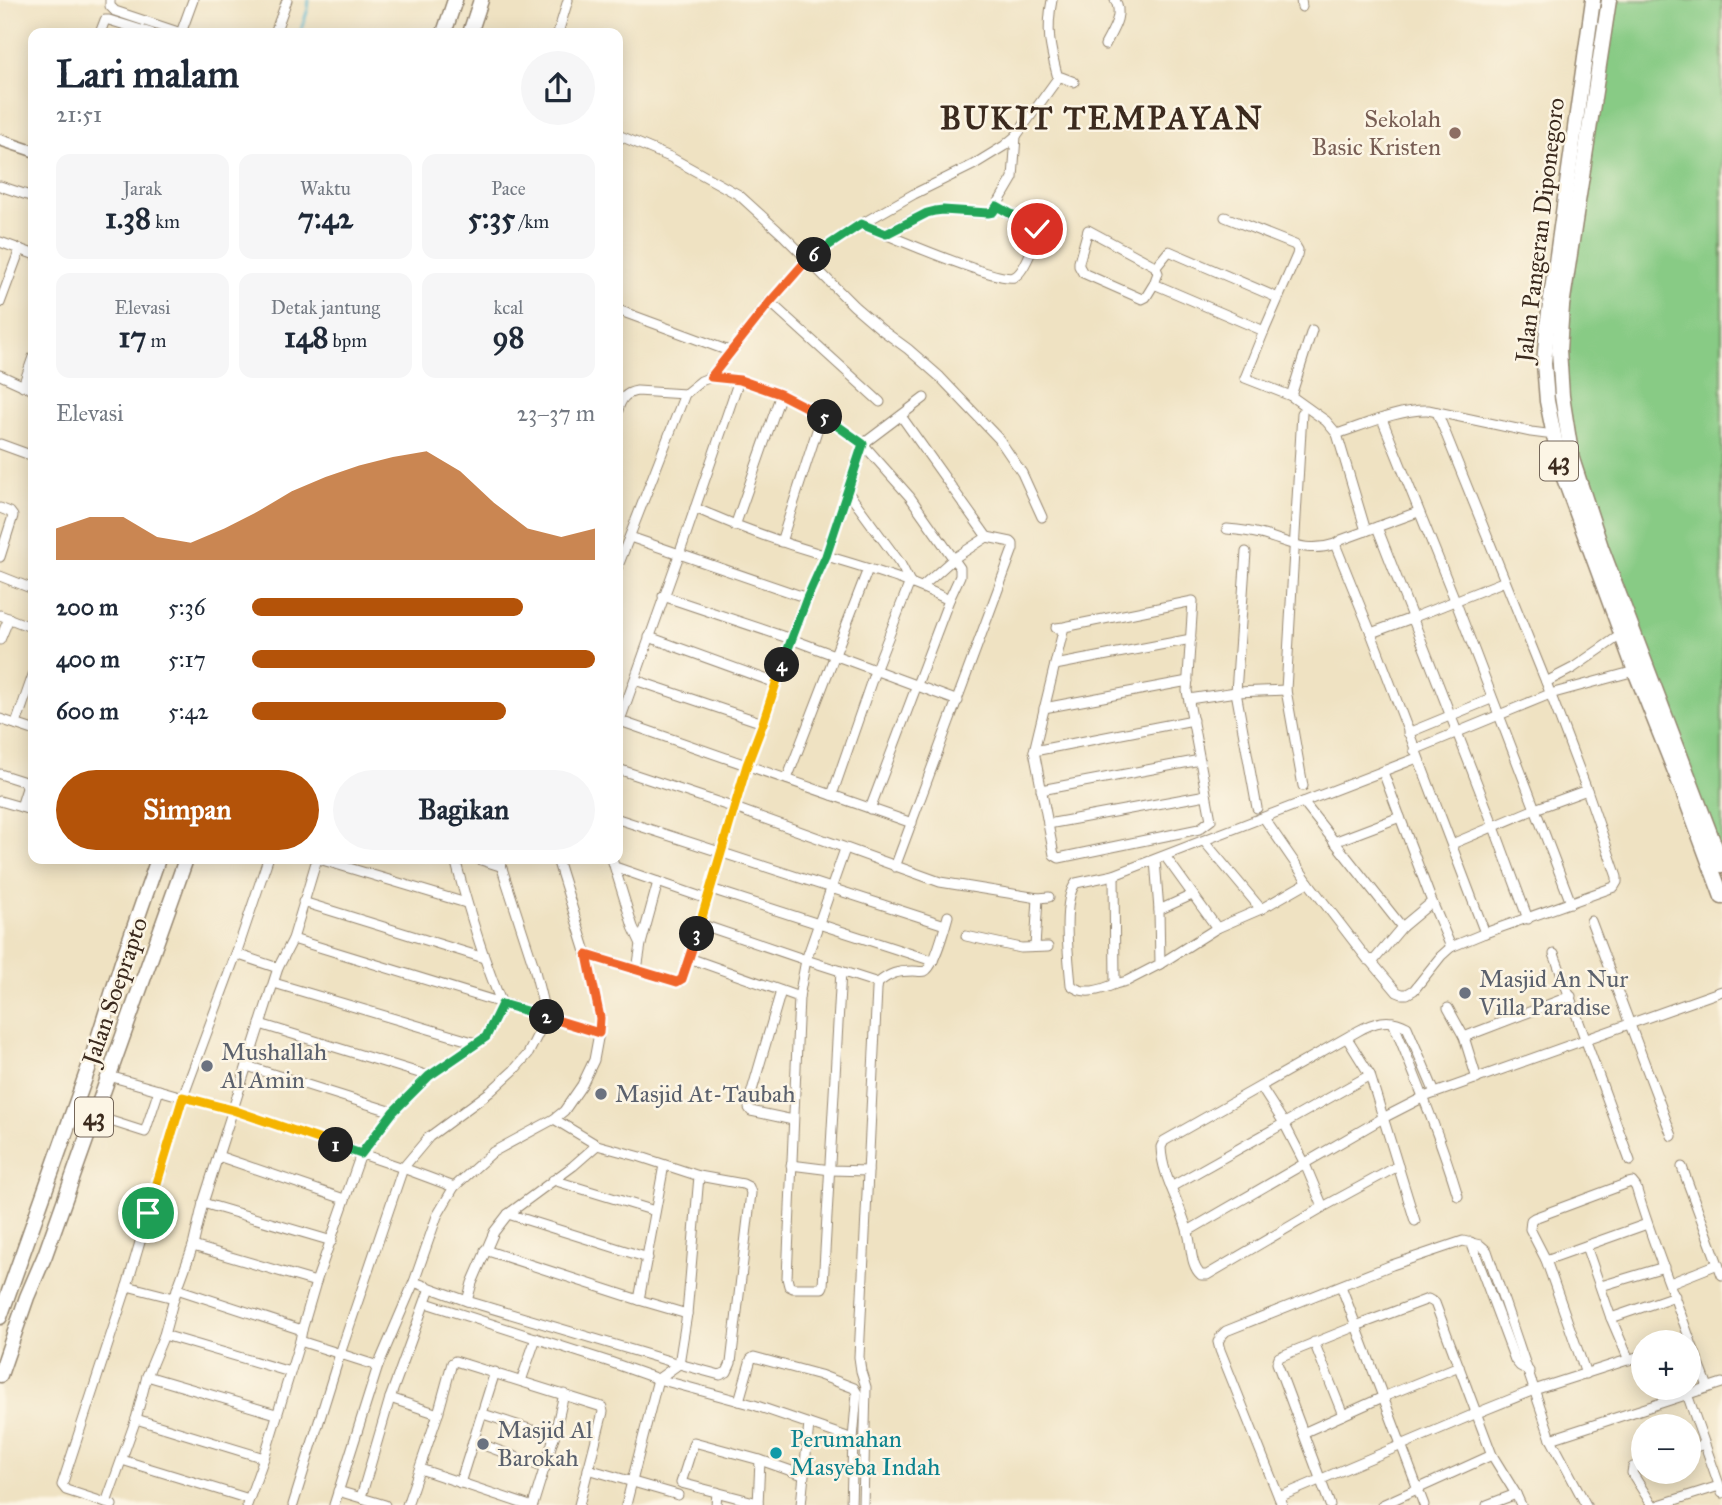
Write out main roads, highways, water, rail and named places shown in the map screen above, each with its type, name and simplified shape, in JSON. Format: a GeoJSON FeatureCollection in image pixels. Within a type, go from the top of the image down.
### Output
{"type":"FeatureCollection","features":[{"type":"Feature","properties":{"kind":"highway"},"geometry":{"type":"LineString","coordinates":[[446,28],[455,0]]}},
{"type":"Feature","properties":{"kind":"highway"},"geometry":{"type":"LineString","coordinates":[[472,28],[481,0]]}},
{"type":"Feature","properties":{"kind":"highway","name":"Jalan Pangeran Diponegoro"},"geometry":{"type":"LineString","coordinates":[[1594,0],[1546,330],[1544,363],[1547,401],[1561,470],[1722,897]]}},
{"type":"Feature","properties":{"kind":"highway","name":"Jalan Pangeran Diponegoro"},"geometry":{"type":"LineString","coordinates":[[1609,0],[1562,306],[1559,350],[1562,397],[1572,459],[1601,547],[1722,865]]}},
{"type":"Feature","properties":{"kind":"highway","name":"Jalan Soeprapto"},"geometry":{"type":"LineString","coordinates":[[0,1317],[4,1290],[91,1061],[156,864]]}},
{"type":"Feature","properties":{"kind":"highway","name":"Jalan Soeprapto"},"geometry":{"type":"LineString","coordinates":[[0,1375],[5,1346],[45,1255],[184,864]]}},
{"type":"Feature","properties":{"kind":"waterway"},"geometry":{"type":"LineString","coordinates":[[302,28],[309,0]]}},
{"type":"Feature","properties":{"kind":"place","name":"Sekolah Basic Kristen"},"geometry":{"type":"Point","coordinates":[1455,133]}},
{"type":"Feature","properties":{"kind":"place","name":"Masjid An Nur Villa Paradise"},"geometry":{"type":"Point","coordinates":[1465,993]}},
{"type":"Feature","properties":{"kind":"place","name":"Mushallah Al Amin"},"geometry":{"type":"Point","coordinates":[207,1066]}},
{"type":"Feature","properties":{"kind":"place","name":"Masjid At-Taubah"},"geometry":{"type":"Point","coordinates":[601,1094]}},
{"type":"Feature","properties":{"kind":"place","name":"Masjid Al Barokah"},"geometry":{"type":"Point","coordinates":[483,1444]}},
{"type":"Feature","properties":{"kind":"place","name":"Perumahan Masyeba Indah"},"geometry":{"type":"Point","coordinates":[776,1453]}},
{"type":"Feature","properties":{"kind":"district","name":"BUKIT TEMPAYAN"},"geometry":{"type":"Point","coordinates":[1102,118]}}]}
